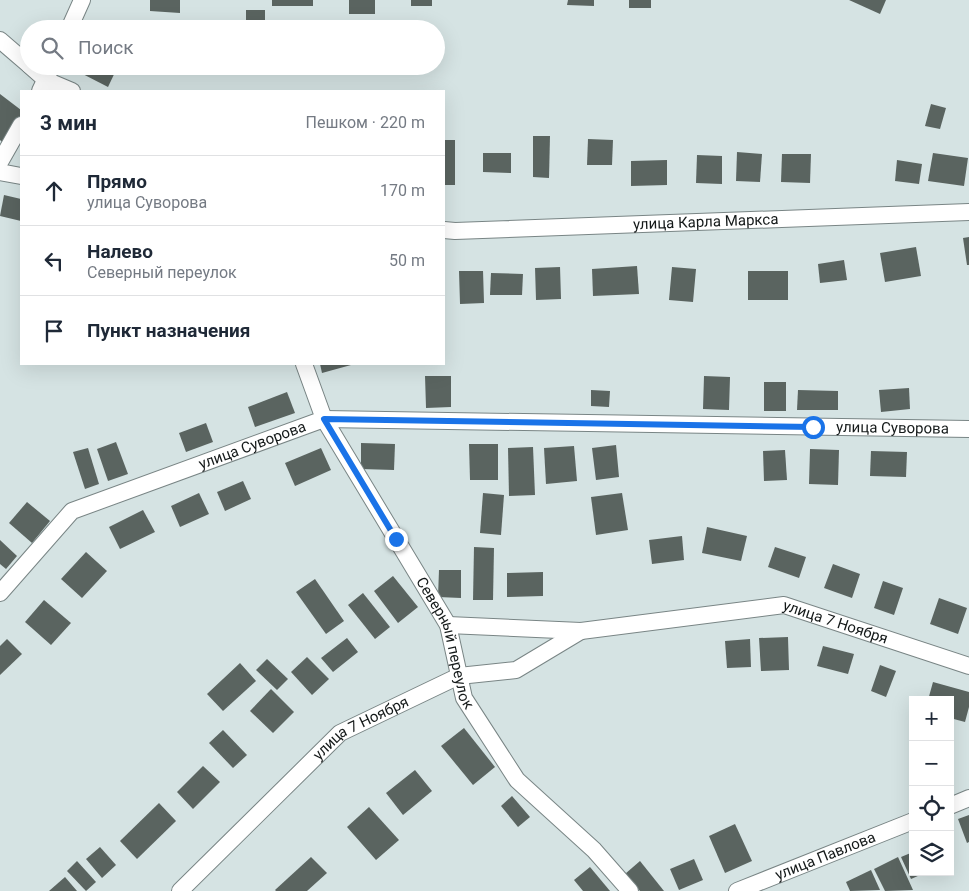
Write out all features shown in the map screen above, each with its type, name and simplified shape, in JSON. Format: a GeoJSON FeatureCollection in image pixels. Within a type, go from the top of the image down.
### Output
{"type":"FeatureCollection","features":[{"type":"Feature","properties":{"kind":"street"},"geometry":{"type":"LineString","coordinates":[[73,20],[82,0]]}},
{"type":"Feature","properties":{"kind":"street"},"geometry":{"type":"LineString","coordinates":[[0,40],[20,58]]}},
{"type":"Feature","properties":{"kind":"street"},"geometry":{"type":"LineString","coordinates":[[46,79],[70,90]]}},
{"type":"Feature","properties":{"kind":"street"},"geometry":{"type":"LineString","coordinates":[[0,162],[20,127]]}},
{"type":"Feature","properties":{"kind":"street"},"geometry":{"type":"LineString","coordinates":[[0,172],[20,176]]}},
{"type":"Feature","properties":{"kind":"street","name":"улица Карла Маркса"},"geometry":{"type":"LineString","coordinates":[[445,230],[969,212]]}},
{"type":"Feature","properties":{"kind":"street","name":"Северный переулок"},"geometry":{"type":"LineString","coordinates":[[304,365],[324,419],[448,625],[464,698],[517,780],[594,850],[630,891]]}},
{"type":"Feature","properties":{"kind":"street","name":"улица Суворова"},"geometry":{"type":"LineString","coordinates":[[0,593],[72,510],[324,419],[969,429]]}},
{"type":"Feature","properties":{"kind":"street","name":"улица 7 Ноября"},"geometry":{"type":"LineString","coordinates":[[448,625],[580,631],[784,605],[969,666]]}},
{"type":"Feature","properties":{"kind":"street","name":"улица 7 Ноября"},"geometry":{"type":"LineString","coordinates":[[180,891],[340,733],[459,676],[516,670],[580,631]]}},
{"type":"Feature","properties":{"kind":"street"},"geometry":{"type":"LineString","coordinates":[[954,804],[969,798]]}},
{"type":"Feature","properties":{"kind":"street","name":"улица Павлова"},"geometry":{"type":"LineString","coordinates":[[737,891],[909,823]]}},
{"type":"Feature","properties":{"kind":"building"},"geometry":{"type":"Polygon","coordinates":[[[150,0],[180,0],[180,13],[150,11],[150,0]]]}},
{"type":"Feature","properties":{"kind":"building"},"geometry":{"type":"Polygon","coordinates":[[[272,0],[313,0],[313,6],[272,6],[272,0]]]}},
{"type":"Feature","properties":{"kind":"building"},"geometry":{"type":"Polygon","coordinates":[[[349,0],[375,0],[375,14],[349,14],[349,0]]]}},
{"type":"Feature","properties":{"kind":"building"},"geometry":{"type":"Polygon","coordinates":[[[411,0],[432,0],[432,6],[411,6],[411,0]]]}},
{"type":"Feature","properties":{"kind":"building"},"geometry":{"type":"Polygon","coordinates":[[[568,0],[594,0],[594,6],[567,5],[568,0]]]}},
{"type":"Feature","properties":{"kind":"building"},"geometry":{"type":"Polygon","coordinates":[[[629,0],[651,0],[651,8],[629,8],[629,0]]]}},
{"type":"Feature","properties":{"kind":"building"},"geometry":{"type":"Polygon","coordinates":[[[849,0],[886,0],[880,14],[849,0]]]}},
{"type":"Feature","properties":{"kind":"building"},"geometry":{"type":"Polygon","coordinates":[[[246,10],[265,10],[265,20],[246,20],[246,10]]]}},
{"type":"Feature","properties":{"kind":"building"},"geometry":{"type":"Polygon","coordinates":[[[85,75],[114,75],[108,87],[85,75]]]}},
{"type":"Feature","properties":{"kind":"building"},"geometry":{"type":"Polygon","coordinates":[[[0,94],[20,109],[20,117],[2,142],[0,140],[0,94]]]}},
{"type":"Feature","properties":{"kind":"building"},"geometry":{"type":"Polygon","coordinates":[[[931,104],[946,108],[940,129],[925,126],[931,104]]]}},
{"type":"Feature","properties":{"kind":"building"},"geometry":{"type":"Polygon","coordinates":[[[533,136],[550,136],[549,178],[533,177],[533,136]]]}},
{"type":"Feature","properties":{"kind":"building"},"geometry":{"type":"Polygon","coordinates":[[[588,139],[613,140],[612,165],[587,165],[588,139]]]}},
{"type":"Feature","properties":{"kind":"building"},"geometry":{"type":"Polygon","coordinates":[[[445,140],[455,140],[455,185],[445,185],[445,140]]]}},
{"type":"Feature","properties":{"kind":"building"},"geometry":{"type":"Polygon","coordinates":[[[737,152],[762,154],[760,182],[736,181],[737,152]]]}},
{"type":"Feature","properties":{"kind":"building"},"geometry":{"type":"Polygon","coordinates":[[[483,153],[511,153],[511,173],[483,172],[483,153]]]}},
{"type":"Feature","properties":{"kind":"building"},"geometry":{"type":"Polygon","coordinates":[[[933,153],[968,158],[964,186],[928,181],[933,153]]]}},
{"type":"Feature","properties":{"kind":"building"},"geometry":{"type":"Polygon","coordinates":[[[782,154],[811,154],[810,183],[781,182],[782,154]]]}},
{"type":"Feature","properties":{"kind":"building"},"geometry":{"type":"Polygon","coordinates":[[[697,155],[722,156],[722,184],[696,183],[697,155]]]}},
{"type":"Feature","properties":{"kind":"building"},"geometry":{"type":"Polygon","coordinates":[[[667,160],[667,185],[631,186],[631,161],[667,160]]]}},
{"type":"Feature","properties":{"kind":"building"},"geometry":{"type":"Polygon","coordinates":[[[897,160],[922,164],[919,184],[895,181],[897,160]]]}},
{"type":"Feature","properties":{"kind":"building"},"geometry":{"type":"Polygon","coordinates":[[[4,195],[20,199],[20,221],[0,216],[4,195]]]}},
{"type":"Feature","properties":{"kind":"building"},"geometry":{"type":"Polygon","coordinates":[[[969,237],[969,265],[967,265],[963,238],[969,237]]]}},
{"type":"Feature","properties":{"kind":"building"},"geometry":{"type":"Polygon","coordinates":[[[916,247],[921,276],[885,282],[880,253],[916,247]]]}},
{"type":"Feature","properties":{"kind":"building"},"geometry":{"type":"Polygon","coordinates":[[[844,260],[847,280],[820,283],[818,264],[844,260]]]}},
{"type":"Feature","properties":{"kind":"building"},"geometry":{"type":"Polygon","coordinates":[[[637,266],[639,294],[593,296],[592,269],[637,266]]]}},
{"type":"Feature","properties":{"kind":"building"},"geometry":{"type":"Polygon","coordinates":[[[560,267],[561,299],[536,300],[535,268],[560,267]]]}},
{"type":"Feature","properties":{"kind":"building"},"geometry":{"type":"Polygon","coordinates":[[[672,267],[696,269],[693,302],[669,300],[672,267]]]}},
{"type":"Feature","properties":{"kind":"building"},"geometry":{"type":"Polygon","coordinates":[[[459,271],[483,271],[484,303],[460,304],[459,271]]]}},
{"type":"Feature","properties":{"kind":"building"},"geometry":{"type":"Polygon","coordinates":[[[748,271],[788,271],[788,300],[748,300],[748,271]]]}},
{"type":"Feature","properties":{"kind":"building"},"geometry":{"type":"Polygon","coordinates":[[[491,273],[523,274],[522,295],[490,295],[491,273]]]}},
{"type":"Feature","properties":{"kind":"building"},"geometry":{"type":"Polygon","coordinates":[[[320,365],[351,365],[322,373],[320,365]]]}},
{"type":"Feature","properties":{"kind":"building"},"geometry":{"type":"Polygon","coordinates":[[[425,376],[451,376],[451,407],[426,408],[425,376]]]}},
{"type":"Feature","properties":{"kind":"building"},"geometry":{"type":"Polygon","coordinates":[[[704,376],[730,377],[729,410],[703,409],[704,376]]]}},
{"type":"Feature","properties":{"kind":"building"},"geometry":{"type":"Polygon","coordinates":[[[764,382],[786,382],[786,411],[764,411],[764,382]]]}},
{"type":"Feature","properties":{"kind":"building"},"geometry":{"type":"Polygon","coordinates":[[[909,388],[910,409],[881,412],[879,390],[909,388]]]}},
{"type":"Feature","properties":{"kind":"building"},"geometry":{"type":"Polygon","coordinates":[[[591,390],[610,391],[609,407],[591,406],[591,390]]]}},
{"type":"Feature","properties":{"kind":"building"},"geometry":{"type":"Polygon","coordinates":[[[798,390],[838,391],[838,410],[797,410],[798,390]]]}},
{"type":"Feature","properties":{"kind":"building"},"geometry":{"type":"Polygon","coordinates":[[[287,392],[295,413],[255,427],[248,407],[287,392]]]}},
{"type":"Feature","properties":{"kind":"building"},"geometry":{"type":"Polygon","coordinates":[[[206,423],[213,442],[186,452],[179,433],[206,423]]]}},
{"type":"Feature","properties":{"kind":"building"},"geometry":{"type":"Polygon","coordinates":[[[116,442],[128,474],[108,481],[97,449],[116,442]]]}},
{"type":"Feature","properties":{"kind":"building"},"geometry":{"type":"Polygon","coordinates":[[[361,443],[395,444],[394,470],[361,469],[361,443]]]}},
{"type":"Feature","properties":{"kind":"building"},"geometry":{"type":"Polygon","coordinates":[[[469,444],[498,444],[498,480],[470,480],[469,444]]]}},
{"type":"Feature","properties":{"kind":"building"},"geometry":{"type":"Polygon","coordinates":[[[616,445],[619,477],[596,480],[592,448],[616,445]]]}},
{"type":"Feature","properties":{"kind":"building"},"geometry":{"type":"Polygon","coordinates":[[[574,446],[577,481],[546,484],[544,448],[574,446]]]}},
{"type":"Feature","properties":{"kind":"building"},"geometry":{"type":"Polygon","coordinates":[[[533,447],[535,495],[509,496],[508,448],[533,447]]]}},
{"type":"Feature","properties":{"kind":"building"},"geometry":{"type":"Polygon","coordinates":[[[88,448],[99,484],[85,489],[73,452],[88,448]]]}},
{"type":"Feature","properties":{"kind":"building"},"geometry":{"type":"Polygon","coordinates":[[[321,448],[331,470],[295,486],[285,463],[321,448]]]}},
{"type":"Feature","properties":{"kind":"building"},"geometry":{"type":"Polygon","coordinates":[[[810,449],[839,450],[838,485],[809,484],[810,449]]]}},
{"type":"Feature","properties":{"kind":"building"},"geometry":{"type":"Polygon","coordinates":[[[785,450],[787,480],[764,481],[763,451],[785,450]]]}},
{"type":"Feature","properties":{"kind":"building"},"geometry":{"type":"Polygon","coordinates":[[[871,451],[907,452],[906,477],[870,476],[871,451]]]}},
{"type":"Feature","properties":{"kind":"building"},"geometry":{"type":"Polygon","coordinates":[[[243,481],[251,499],[225,511],[217,492],[243,481]]]}},
{"type":"Feature","properties":{"kind":"building"},"geometry":{"type":"Polygon","coordinates":[[[199,493],[209,514],[180,527],[171,506],[199,493]]]}},
{"type":"Feature","properties":{"kind":"building"},"geometry":{"type":"Polygon","coordinates":[[[483,493],[504,495],[501,535],[480,533],[483,493]]]}},
{"type":"Feature","properties":{"kind":"building"},"geometry":{"type":"Polygon","coordinates":[[[622,493],[628,530],[596,535],[591,497],[622,493]]]}},
{"type":"Feature","properties":{"kind":"building"},"geometry":{"type":"Polygon","coordinates":[[[27,502],[50,521],[32,543],[9,523],[27,502]]]}},
{"type":"Feature","properties":{"kind":"building"},"geometry":{"type":"Polygon","coordinates":[[[143,510],[155,532],[120,549],[109,527],[143,510]]]}},
{"type":"Feature","properties":{"kind":"building"},"geometry":{"type":"Polygon","coordinates":[[[707,527],[747,536],[741,561],[702,553],[707,527]]]}},
{"type":"Feature","properties":{"kind":"building"},"geometry":{"type":"Polygon","coordinates":[[[682,536],[684,560],[652,564],[649,540],[682,536]]]}},
{"type":"Feature","properties":{"kind":"building"},"geometry":{"type":"Polygon","coordinates":[[[0,540],[17,556],[6,569],[0,564],[0,540]]]}},
{"type":"Feature","properties":{"kind":"building"},"geometry":{"type":"Polygon","coordinates":[[[474,547],[494,548],[493,600],[473,600],[474,547]]]}},
{"type":"Feature","properties":{"kind":"building"},"geometry":{"type":"Polygon","coordinates":[[[775,547],[806,557],[799,578],[768,567],[775,547]]]}},
{"type":"Feature","properties":{"kind":"building"},"geometry":{"type":"Polygon","coordinates":[[[86,552],[107,571],[82,598],[61,579],[86,552]]]}},
{"type":"Feature","properties":{"kind":"building"},"geometry":{"type":"Polygon","coordinates":[[[833,564],[860,574],[852,598],[824,588],[833,564]]]}},
{"type":"Feature","properties":{"kind":"building"},"geometry":{"type":"Polygon","coordinates":[[[439,570],[461,570],[461,598],[438,597],[439,570]]]}},
{"type":"Feature","properties":{"kind":"building"},"geometry":{"type":"Polygon","coordinates":[[[543,572],[543,596],[507,597],[507,573],[543,572]]]}},
{"type":"Feature","properties":{"kind":"building"},"geometry":{"type":"Polygon","coordinates":[[[393,576],[418,607],[398,623],[374,591],[393,576]]]}},
{"type":"Feature","properties":{"kind":"building"},"geometry":{"type":"Polygon","coordinates":[[[315,579],[344,621],[326,634],[296,592],[315,579]]]}},
{"type":"Feature","properties":{"kind":"building"},"geometry":{"type":"Polygon","coordinates":[[[883,581],[903,588],[894,615],[874,608],[883,581]]]}},
{"type":"Feature","properties":{"kind":"building"},"geometry":{"type":"Polygon","coordinates":[[[363,593],[390,627],[375,639],[348,605],[363,593]]]}},
{"type":"Feature","properties":{"kind":"building"},"geometry":{"type":"Polygon","coordinates":[[[939,598],[967,608],[958,634],[930,624],[939,598]]]}},
{"type":"Feature","properties":{"kind":"building"},"geometry":{"type":"Polygon","coordinates":[[[44,600],[71,623],[51,645],[25,622],[44,600]]]}},
{"type":"Feature","properties":{"kind":"building"},"geometry":{"type":"Polygon","coordinates":[[[788,637],[789,670],[761,671],[759,638],[788,637]]]}},
{"type":"Feature","properties":{"kind":"building"},"geometry":{"type":"Polygon","coordinates":[[[347,638],[358,652],[333,672],[321,658],[347,638]]]}},
{"type":"Feature","properties":{"kind":"building"},"geometry":{"type":"Polygon","coordinates":[[[7,639],[22,654],[0,675],[0,646],[7,639]]]}},
{"type":"Feature","properties":{"kind":"building"},"geometry":{"type":"Polygon","coordinates":[[[750,639],[751,667],[727,668],[725,641],[750,639]]]}},
{"type":"Feature","properties":{"kind":"building"},"geometry":{"type":"Polygon","coordinates":[[[823,646],[854,654],[848,674],[817,666],[823,646]]]}},
{"type":"Feature","properties":{"kind":"building"},"geometry":{"type":"Polygon","coordinates":[[[307,657],[329,679],[312,695],[291,672],[307,657]]]}},
{"type":"Feature","properties":{"kind":"building"},"geometry":{"type":"Polygon","coordinates":[[[267,659],[288,679],[277,690],[256,670],[267,659]]]}},
{"type":"Feature","properties":{"kind":"building"},"geometry":{"type":"Polygon","coordinates":[[[240,663],[256,681],[223,711],[207,694],[240,663]]]}},
{"type":"Feature","properties":{"kind":"building"},"geometry":{"type":"Polygon","coordinates":[[[880,665],[896,671],[886,697],[871,691],[880,665]]]}},
{"type":"Feature","properties":{"kind":"building"},"geometry":{"type":"Polygon","coordinates":[[[933,682],[969,692],[969,707],[965,722],[954,719],[954,696],[929,696],[933,682]]]}},
{"type":"Feature","properties":{"kind":"building"},"geometry":{"type":"Polygon","coordinates":[[[271,689],[294,712],[273,733],[250,711],[271,689]]]}},
{"type":"Feature","properties":{"kind":"building"},"geometry":{"type":"Polygon","coordinates":[[[464,728],[495,767],[473,785],[441,746],[464,728]]]}},
{"type":"Feature","properties":{"kind":"building"},"geometry":{"type":"Polygon","coordinates":[[[223,730],[247,755],[233,768],[209,743],[223,730]]]}},
{"type":"Feature","properties":{"kind":"building"},"geometry":{"type":"Polygon","coordinates":[[[203,766],[220,782],[193,809],[177,792],[203,766]]]}},
{"type":"Feature","properties":{"kind":"building"},"geometry":{"type":"Polygon","coordinates":[[[415,770],[432,791],[403,815],[386,793],[415,770]]]}},
{"type":"Feature","properties":{"kind":"building"},"geometry":{"type":"Polygon","coordinates":[[[512,796],[530,817],[518,827],[501,806],[512,796]]]}},
{"type":"Feature","properties":{"kind":"building"},"geometry":{"type":"Polygon","coordinates":[[[159,803],[176,821],[137,859],[120,841],[159,803]]]}},
{"type":"Feature","properties":{"kind":"building"},"geometry":{"type":"Polygon","coordinates":[[[369,807],[399,840],[376,860],[347,827],[369,807]]]}},
{"type":"Feature","properties":{"kind":"building"},"geometry":{"type":"Polygon","coordinates":[[[969,815],[969,842],[967,843],[958,819],[969,815]]]}},
{"type":"Feature","properties":{"kind":"building"},"geometry":{"type":"Polygon","coordinates":[[[735,824],[752,861],[725,873],[709,836],[735,824]]]}},
{"type":"Feature","properties":{"kind":"building"},"geometry":{"type":"Polygon","coordinates":[[[100,847],[116,865],[102,878],[86,859],[100,847]]]}},
{"type":"Feature","properties":{"kind":"building"},"geometry":{"type":"Polygon","coordinates":[[[909,854],[909,875],[901,857],[909,854]]]}},
{"type":"Feature","properties":{"kind":"building"},"geometry":{"type":"Polygon","coordinates":[[[311,857],[327,873],[307,891],[275,890],[311,857]]]}},
{"type":"Feature","properties":{"kind":"building"},"geometry":{"type":"Polygon","coordinates":[[[898,857],[913,890],[885,891],[874,869],[898,857]]]}},
{"type":"Feature","properties":{"kind":"building"},"geometry":{"type":"Polygon","coordinates":[[[694,859],[703,880],[679,890],[670,869],[694,859]]]}},
{"type":"Feature","properties":{"kind":"building"},"geometry":{"type":"Polygon","coordinates":[[[77,861],[96,882],[86,891],[67,871],[77,861]]]}},
{"type":"Feature","properties":{"kind":"building"},"geometry":{"type":"Polygon","coordinates":[[[640,861],[664,891],[640,891],[625,874],[640,861]]]}},
{"type":"Feature","properties":{"kind":"building"},"geometry":{"type":"Polygon","coordinates":[[[590,867],[610,891],[583,891],[574,880],[590,867]]]}},
{"type":"Feature","properties":{"kind":"building"},"geometry":{"type":"Polygon","coordinates":[[[871,870],[880,890],[850,891],[846,882],[871,870]]]}},
{"type":"Feature","properties":{"kind":"building"},"geometry":{"type":"Polygon","coordinates":[[[65,877],[77,891],[49,891],[65,877]]]}},
{"type":"Feature","properties":{"kind":"route"},"geometry":{"type":"LineString","coordinates":[[396,539],[324,419],[813,427]]}}]}
